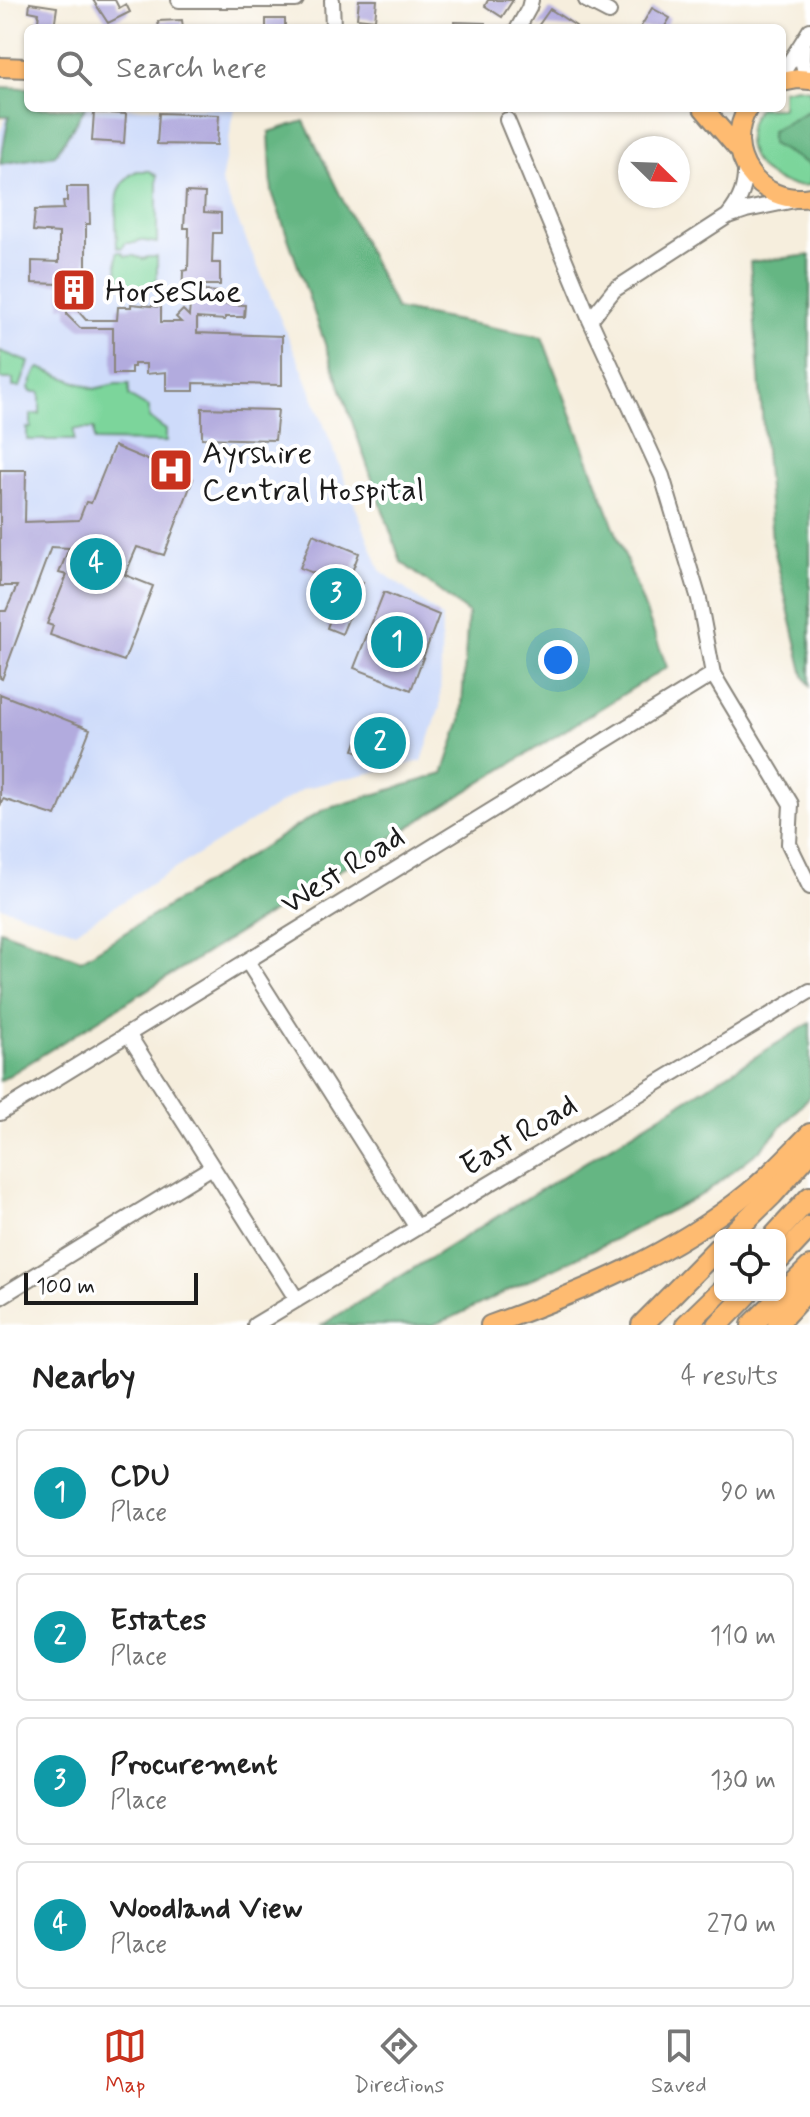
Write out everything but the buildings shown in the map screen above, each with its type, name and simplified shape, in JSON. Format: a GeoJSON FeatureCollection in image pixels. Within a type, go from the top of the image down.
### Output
{"type":"FeatureCollection","features":[{"type":"Feature","properties":{"kind":"highway"},"geometry":{"type":"LineString","coordinates":[[737,1229],[810,1152]]}},
{"type":"Feature","properties":{"kind":"highway"},"geometry":{"type":"LineString","coordinates":[[781,1229],[810,1197]]}},
{"type":"Feature","properties":{"kind":"highway"},"geometry":{"type":"LineString","coordinates":[[786,1253],[810,1227]]}},
{"type":"Feature","properties":{"kind":"highway"},"geometry":{"type":"LineString","coordinates":[[642,1325],[714,1252]]}},
{"type":"Feature","properties":{"kind":"highway"},"geometry":{"type":"LineString","coordinates":[[752,1325],[810,1267]]}},
{"type":"Feature","properties":{"kind":"highway"},"geometry":{"type":"LineString","coordinates":[[686,1325],[714,1298]]}},
{"type":"Feature","properties":{"kind":"highway"},"geometry":{"type":"LineString","coordinates":[[718,1325],[741,1301]]}},
{"type":"Feature","properties":{"kind":"main road"},"geometry":{"type":"LineString","coordinates":[[0,67],[24,68]]}},
{"type":"Feature","properties":{"kind":"main road"},"geometry":{"type":"LineString","coordinates":[[786,82],[809,80]]}},
{"type":"Feature","properties":{"kind":"main road"},"geometry":{"type":"LineString","coordinates":[[706,112],[756,180],[770,191],[787,197],[807,198]]}},
{"type":"Feature","properties":{"kind":"main road"},"geometry":{"type":"LineString","coordinates":[[742,157],[739,132],[746,112]]}},
{"type":"Feature","properties":{"kind":"main road"},"geometry":{"type":"LineString","coordinates":[[490,1325],[606,1280],[664,1249],[749,1193],[810,1133]]}},
{"type":"Feature","properties":{"kind":"main road"},"geometry":{"type":"LineString","coordinates":[[777,1325],[810,1289]]}},
{"type":"Feature","properties":{"kind":"street"},"geometry":{"type":"LineString","coordinates":[[179,0],[296,0]]}},
{"type":"Feature","properties":{"kind":"street"},"geometry":{"type":"LineString","coordinates":[[332,0],[333,24]]}},
{"type":"Feature","properties":{"kind":"street"},"geometry":{"type":"LineString","coordinates":[[520,24],[531,0]]}},
{"type":"Feature","properties":{"kind":"street"},"geometry":{"type":"LineString","coordinates":[[586,0],[609,12]]}},
{"type":"Feature","properties":{"kind":"street"},"geometry":{"type":"LineString","coordinates":[[786,68],[806,36]]}},
{"type":"Feature","properties":{"kind":"street"},"geometry":{"type":"LineString","coordinates":[[806,36],[802,60],[809,80]]}},
{"type":"Feature","properties":{"kind":"street"},"geometry":{"type":"LineString","coordinates":[[507,120],[590,320],[662,476],[699,599],[713,674],[791,804],[789,844],[810,887]]}},
{"type":"Feature","properties":{"kind":"street"},"geometry":{"type":"LineString","coordinates":[[728,216],[744,188],[742,157]]}},
{"type":"Feature","properties":{"kind":"street"},"geometry":{"type":"LineString","coordinates":[[590,320],[614,290],[728,216],[807,198]]}},
{"type":"Feature","properties":{"kind":"street","name":"West Road"},"geometry":{"type":"LineString","coordinates":[[0,1113],[713,674]]}},
{"type":"Feature","properties":{"kind":"street"},"geometry":{"type":"LineString","coordinates":[[247,961],[417,1228]]}},
{"type":"Feature","properties":{"kind":"street","name":"East Road"},"geometry":{"type":"LineString","coordinates":[[255,1325],[810,991]]}},
{"type":"Feature","properties":{"kind":"street"},"geometry":{"type":"LineString","coordinates":[[128,1034],[297,1300]]}},
{"type":"Feature","properties":{"kind":"street"},"geometry":{"type":"LineString","coordinates":[[0,1297],[212,1167]]}},
{"type":"Feature","properties":{"kind":"shaded area","name":"Ayrshire Central Hospital"},"geometry":{"type":"Polygon","coordinates":[[[13,100],[24,106],[24,112],[234,112],[221,182],[303,371],[380,570],[442,617],[440,707],[422,761],[305,788],[75,931],[0,906],[0,132],[13,100]]]}},
{"type":"Feature","properties":{"kind":"green space"},"geometry":{"type":"Polygon","coordinates":[[[0,87],[24,88],[24,112],[82,112],[55,155],[0,164],[9,116],[0,116],[0,87]]]}},
{"type":"Feature","properties":{"kind":"green space"},"geometry":{"type":"Polygon","coordinates":[[[786,89],[810,89],[810,185],[793,185],[766,174],[750,151],[750,123],[756,112],[786,112],[786,89]]]}},
{"type":"Feature","properties":{"kind":"green space"},"geometry":{"type":"Polygon","coordinates":[[[810,110],[810,165],[771,144],[771,131],[810,110]]]}},
{"type":"Feature","properties":{"kind":"green space"},"geometry":{"type":"Polygon","coordinates":[[[304,121],[396,309],[542,337],[667,667],[0,1081],[0,930],[81,960],[323,810],[443,774],[461,720],[468,613],[401,562],[272,192],[269,132],[304,121]]]}},
{"type":"Feature","properties":{"kind":"green space"},"geometry":{"type":"Polygon","coordinates":[[[137,171],[150,171],[157,176],[157,243],[140,240],[126,243],[122,248],[117,247],[118,194],[128,177],[137,171]]]}},
{"type":"Feature","properties":{"kind":"green space"},"geometry":{"type":"Polygon","coordinates":[[[117,252],[143,259],[157,257],[155,287],[122,284],[118,274],[117,252]]]}},
{"type":"Feature","properties":{"kind":"green space"},"geometry":{"type":"Polygon","coordinates":[[[810,255],[810,686],[804,676],[772,540],[750,262],[810,255]]]}},
{"type":"Feature","properties":{"kind":"green space"},"geometry":{"type":"Polygon","coordinates":[[[0,351],[29,362],[20,387],[13,387],[13,379],[0,379],[0,351]]]}},
{"type":"Feature","properties":{"kind":"green space"},"geometry":{"type":"Polygon","coordinates":[[[40,368],[94,389],[129,384],[129,396],[149,408],[149,418],[166,430],[166,442],[94,441],[94,429],[74,429],[74,440],[27,440],[31,414],[40,414],[40,392],[31,392],[29,388],[40,368]]]}},
{"type":"Feature","properties":{"kind":"green space"},"geometry":{"type":"Polygon","coordinates":[[[810,1023],[810,1096],[760,1150],[705,1193],[432,1325],[322,1325],[810,1023]]]}},
{"type":"Feature","properties":{"kind":"place","name":"HorseShoe"},"geometry":{"type":"Point","coordinates":[74,290]}},
{"type":"Feature","properties":{"kind":"place","name":"Ayrshire Central Hospital"},"geometry":{"type":"Point","coordinates":[171,470]}},
{"type":"Feature","properties":{"kind":"place","name":"Woodland View"},"geometry":{"type":"Point","coordinates":[96,564]}},
{"type":"Feature","properties":{"kind":"place","name":"Procurement"},"geometry":{"type":"Point","coordinates":[336,594]}},
{"type":"Feature","properties":{"kind":"place","name":"CDU"},"geometry":{"type":"Point","coordinates":[397,642]}},
{"type":"Feature","properties":{"kind":"place","name":"Estates"},"geometry":{"type":"Point","coordinates":[380,743]}}]}
